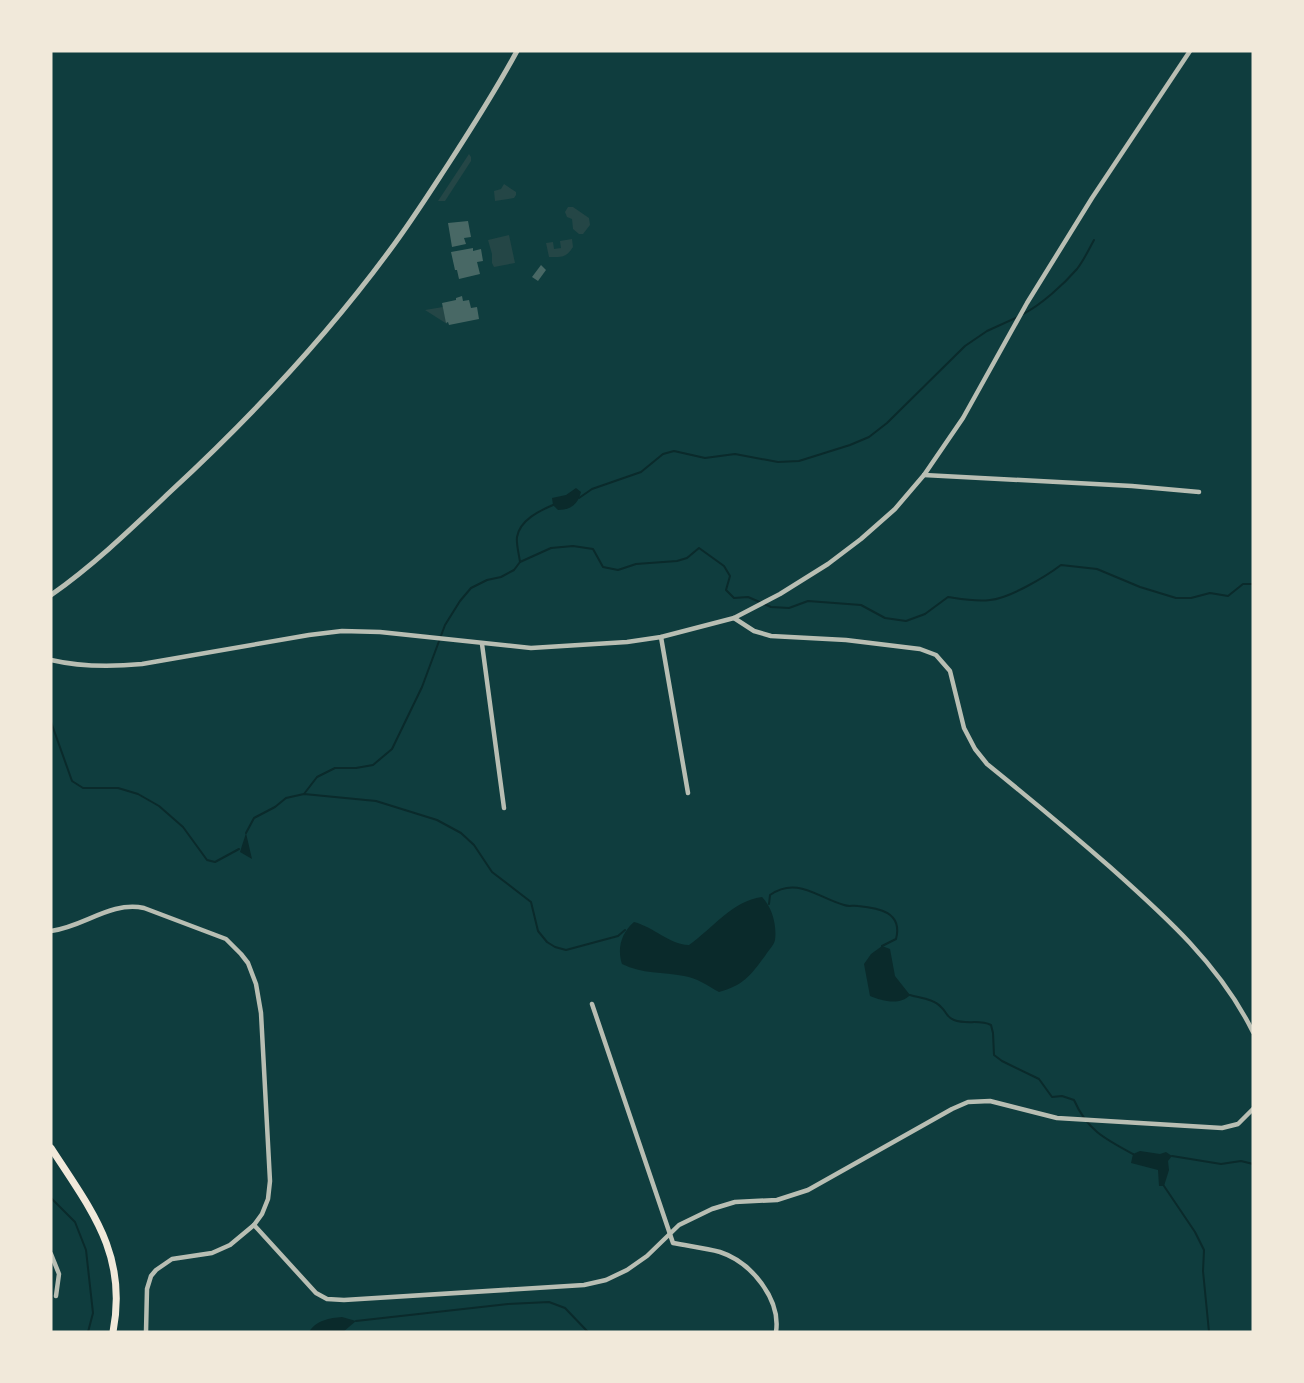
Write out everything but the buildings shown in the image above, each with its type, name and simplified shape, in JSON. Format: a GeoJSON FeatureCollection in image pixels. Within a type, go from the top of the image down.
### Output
{"type":"FeatureCollection","features":[{"type":"Feature","properties":{"kind":"main road"},"geometry":{"type":"LineString","coordinates":[[51,1148],[94,1215],[109,1248],[117,1291],[113,1332]]}},
{"type":"Feature","properties":{"kind":"street"},"geometry":{"type":"LineString","coordinates":[[51,595],[95,562],[210,455],[265,399],[312,346],[368,279],[414,217],[489,102],[517,51]]}},
{"type":"Feature","properties":{"kind":"street"},"geometry":{"type":"LineString","coordinates":[[51,660],[82,665],[142,664],[342,631],[380,632],[482,644],[546,647],[627,642],[661,637],[734,618],[794,586],[852,546],[894,509],[924,475],[963,418],[1027,303],[1092,198],[1190,51]]}},
{"type":"Feature","properties":{"kind":"street"},"geometry":{"type":"LineString","coordinates":[[924,475],[1132,486],[1199,492]]}},
{"type":"Feature","properties":{"kind":"street"},"geometry":{"type":"LineString","coordinates":[[734,618],[754,631],[771,636],[846,640],[897,646],[925,651],[940,658],[950,671],[961,720],[968,736],[987,764],[1064,827],[1178,928],[1223,984],[1241,1009],[1253,1032]]}},
{"type":"Feature","properties":{"kind":"street"},"geometry":{"type":"LineString","coordinates":[[661,637],[688,792]]}},
{"type":"Feature","properties":{"kind":"street"},"geometry":{"type":"LineString","coordinates":[[482,644],[504,808]]}},
{"type":"Feature","properties":{"kind":"street"},"geometry":{"type":"LineString","coordinates":[[51,931],[68,928],[113,909],[132,906],[144,908],[226,939],[242,954],[253,975],[259,998],[270,1165],[270,1191],[266,1203],[254,1226],[222,1250],[200,1256],[172,1259],[156,1270],[151,1276],[147,1289],[146,1332]]}},
{"type":"Feature","properties":{"kind":"street"},"geometry":{"type":"LineString","coordinates":[[592,1004],[673,1242],[728,1256],[744,1266],[758,1279],[773,1304],[776,1332]]}},
{"type":"Feature","properties":{"kind":"street"},"geometry":{"type":"LineString","coordinates":[[254,1226],[316,1293],[321,1297],[334,1300],[584,1285],[606,1280],[627,1270],[679,1225],[727,1203],[777,1200],[807,1191],[960,1104],[990,1101],[1057,1118],[1222,1128],[1238,1124],[1253,1109]]}},
{"type":"Feature","properties":{"kind":"street"},"geometry":{"type":"LineString","coordinates":[[51,1254],[59,1275],[56,1296]]}},
{"type":"Feature","properties":{"kind":"shaded area"},"geometry":{"type":"Polygon","coordinates":[[[469,154],[471,161],[445,201],[438,201],[469,154]]]}},
{"type":"Feature","properties":{"kind":"shaded area"},"geometry":{"type":"Polygon","coordinates":[[[504,184],[516,192],[516,195],[514,198],[495,201],[494,191],[501,189],[504,184]]]}},
{"type":"Feature","properties":{"kind":"shaded area"},"geometry":{"type":"Polygon","coordinates":[[[568,207],[573,207],[589,218],[590,225],[583,234],[573,229],[572,219],[567,217],[565,212],[568,207]]]}},
{"type":"Feature","properties":{"kind":"shaded area"},"geometry":{"type":"Polygon","coordinates":[[[509,235],[515,263],[494,267],[488,240],[509,235]]]}},
{"type":"Feature","properties":{"kind":"shaded area"},"geometry":{"type":"Polygon","coordinates":[[[572,239],[573,247],[566,255],[549,257],[546,243],[553,242],[554,249],[561,248],[560,241],[572,239]]]}},
{"type":"Feature","properties":{"kind":"shaded area"},"geometry":{"type":"Polygon","coordinates":[[[443,307],[447,324],[425,310],[443,307]]]}},
{"type":"Feature","properties":{"kind":"shaded area"},"geometry":{"type":"Polygon","coordinates":[[[576,488],[581,492],[573,506],[558,510],[553,505],[552,498],[566,495],[576,488]]]}},
{"type":"Feature","properties":{"kind":"shaded area"},"geometry":{"type":"Polygon","coordinates":[[[246,833],[252,859],[240,852],[246,833]]]}},
{"type":"Feature","properties":{"kind":"shaded area"},"geometry":{"type":"Polygon","coordinates":[[[762,897],[773,917],[775,940],[751,974],[734,987],[719,992],[689,977],[645,971],[622,964],[621,942],[626,931],[634,922],[674,942],[689,945],[732,909],[762,897]]]}},
{"type":"Feature","properties":{"kind":"shaded area"},"geometry":{"type":"Polygon","coordinates":[[[882,946],[890,949],[895,976],[910,995],[906,998],[885,1001],[870,996],[864,964],[871,954],[882,946]]]}},
{"type":"Feature","properties":{"kind":"shaded area"},"geometry":{"type":"Polygon","coordinates":[[[1140,1151],[1160,1154],[1166,1152],[1172,1156],[1168,1161],[1169,1170],[1164,1186],[1159,1186],[1158,1170],[1131,1163],[1133,1154],[1140,1151]]]}},
{"type":"Feature","properties":{"kind":"shaded area"},"geometry":{"type":"Polygon","coordinates":[[[342,1317],[356,1321],[343,1332],[309,1332],[319,1322],[342,1317]]]}},
{"type":"Feature","properties":{"kind":"waterway"},"geometry":{"type":"LineString","coordinates":[[1023,314],[1045,300],[1072,275],[1094,240]]}},
{"type":"Feature","properties":{"kind":"waterway"},"geometry":{"type":"LineString","coordinates":[[579,498],[592,489],[641,472],[663,454],[674,451],[705,458],[735,454],[778,462],[799,461],[850,445],[869,437],[887,423],[965,346],[987,331],[1018,317]]}},
{"type":"Feature","properties":{"kind":"waterway"},"geometry":{"type":"LineString","coordinates":[[520,562],[517,543],[519,531],[531,517],[553,505]]}},
{"type":"Feature","properties":{"kind":"waterway"},"geometry":{"type":"LineString","coordinates":[[304,794],[317,777],[335,768],[373,765],[392,749],[422,687],[445,625],[460,601],[471,588],[487,580],[501,577],[514,570],[520,562],[551,548],[573,546],[593,549],[603,567],[618,570],[636,564],[677,561],[687,558],[699,548],[724,566],[730,576],[726,590],[734,598],[748,597],[771,607],[789,608],[808,601],[861,605],[885,618],[906,621],[925,614],[948,597],[985,601],[1007,595],[1037,581],[1061,565],[1097,569],[1140,587],[1176,598],[1191,598],[1210,593],[1228,596],[1243,584],[1253,584]]}},
{"type":"Feature","properties":{"kind":"waterway"},"geometry":{"type":"LineString","coordinates":[[51,722],[72,781],[83,788],[118,788],[138,794],[159,806],[183,827],[207,860],[215,862],[239,849]]}},
{"type":"Feature","properties":{"kind":"waterway"},"geometry":{"type":"LineString","coordinates":[[246,833],[254,818],[275,807],[286,798],[304,794],[376,801],[437,820],[461,833],[474,845],[492,872],[531,902],[538,931],[547,942],[555,947],[566,950],[618,936],[625,930]]}},
{"type":"Feature","properties":{"kind":"waterway"},"geometry":{"type":"LineString","coordinates":[[769,904],[770,895],[780,890],[798,888],[846,906],[881,910],[893,917],[897,930],[896,939],[882,946]]}},
{"type":"Feature","properties":{"kind":"waterway"},"geometry":{"type":"LineString","coordinates":[[910,995],[935,1002],[954,1020],[991,1025],[994,1055],[1039,1079],[1052,1097],[1062,1096],[1074,1100],[1085,1119],[1098,1133],[1133,1154]]}},
{"type":"Feature","properties":{"kind":"waterway"},"geometry":{"type":"LineString","coordinates":[[1172,1156],[1221,1164],[1241,1161],[1253,1164]]}},
{"type":"Feature","properties":{"kind":"waterway"},"geometry":{"type":"LineString","coordinates":[[1164,1186],[1195,1232],[1204,1250],[1203,1271],[1209,1332]]}},
{"type":"Feature","properties":{"kind":"waterway"},"geometry":{"type":"LineString","coordinates":[[51,1198],[75,1222],[86,1250],[93,1313],[88,1332]]}},
{"type":"Feature","properties":{"kind":"waterway"},"geometry":{"type":"LineString","coordinates":[[356,1321],[508,1304],[549,1302],[565,1308],[588,1332]]}}]}
